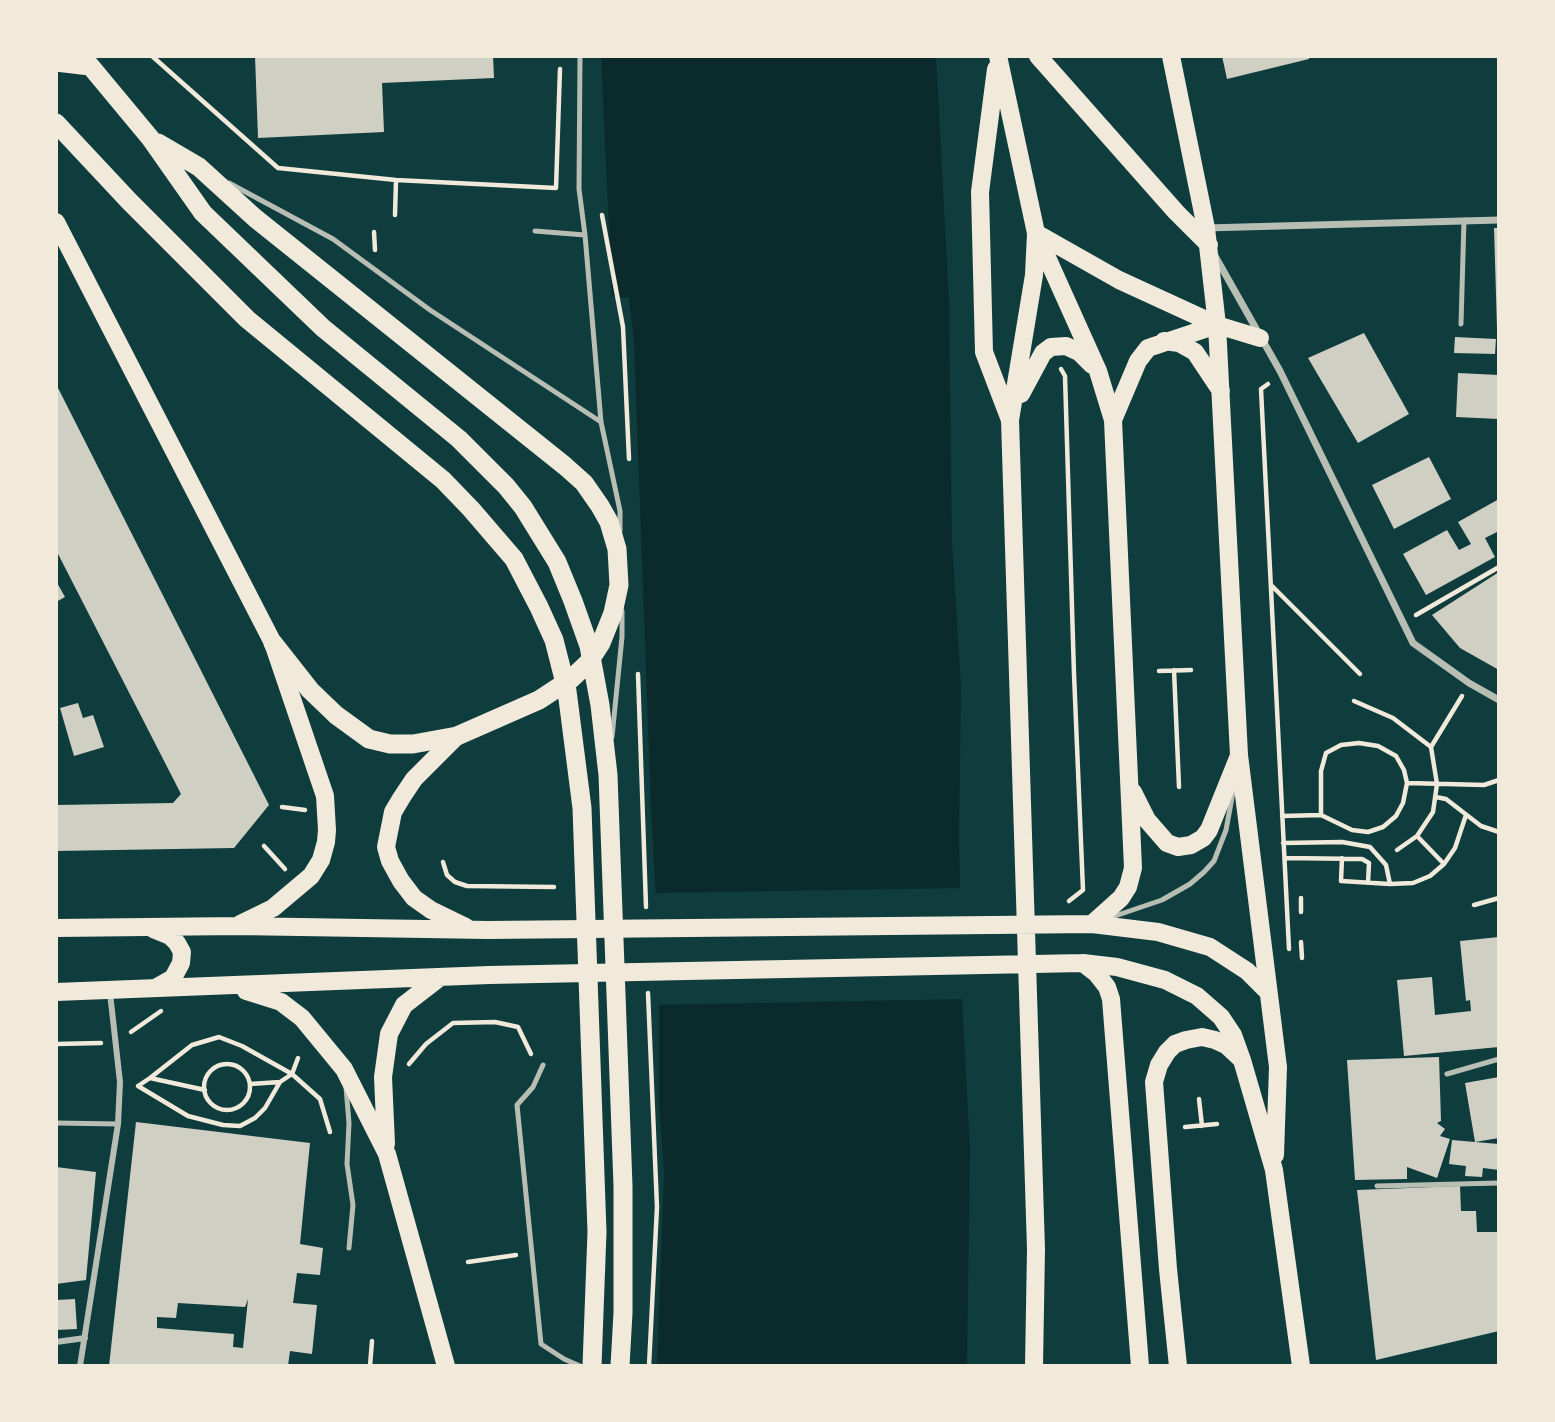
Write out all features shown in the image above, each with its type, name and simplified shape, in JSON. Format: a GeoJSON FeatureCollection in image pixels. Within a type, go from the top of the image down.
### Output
{"type":"FeatureCollection","features":[{"type":"Feature","properties":{"kind":"highway"},"geometry":{"type":"LineString","coordinates":[[56,62],[86,61],[151,139],[203,214],[323,328],[459,439],[523,507],[557,562],[589,646],[600,705],[608,775],[623,1186],[623,1313],[620,1366]]}},
{"type":"Feature","properties":{"kind":"highway"},"geometry":{"type":"LineString","coordinates":[[56,123],[129,201],[247,319],[418,458],[462,499],[514,559],[554,640],[567,691],[582,808],[597,1232],[592,1366]]}},
{"type":"Feature","properties":{"kind":"highway"},"geometry":{"type":"LineString","coordinates":[[151,139],[200,167],[255,218],[565,466],[584,483],[600,506],[609,522],[617,549],[619,585],[613,613],[601,643],[588,663],[571,679],[539,700],[457,736],[413,744],[390,744],[369,739],[336,715],[310,690],[273,643]]}},
{"type":"Feature","properties":{"kind":"main road"},"geometry":{"type":"LineString","coordinates":[[998,56],[1036,233],[1098,371],[1113,421],[1133,868],[1128,887],[1121,898],[1092,924]]}},
{"type":"Feature","properties":{"kind":"main road"},"geometry":{"type":"LineString","coordinates":[[998,56],[980,192],[984,352],[1010,420]]}},
{"type":"Feature","properties":{"kind":"main road"},"geometry":{"type":"LineString","coordinates":[[1038,56],[1167,202],[1208,236]]}},
{"type":"Feature","properties":{"kind":"main road"},"geometry":{"type":"LineString","coordinates":[[1171,56],[1208,236],[1217,325],[1240,755],[1278,1067],[1274,1170]]}},
{"type":"Feature","properties":{"kind":"main road"},"geometry":{"type":"LineString","coordinates":[[56,222],[273,643],[325,796],[327,830],[321,860],[311,876],[273,908],[237,926]]}},
{"type":"Feature","properties":{"kind":"main road"},"geometry":{"type":"LineString","coordinates":[[1036,233],[1119,280],[1217,325],[1260,338]]}},
{"type":"Feature","properties":{"kind":"main road"},"geometry":{"type":"LineString","coordinates":[[1034,1366],[1036,1249],[1010,420],[1034,275],[1036,233]]}},
{"type":"Feature","properties":{"kind":"main road"},"geometry":{"type":"LineString","coordinates":[[1113,421],[1138,361],[1148,348],[1217,325]]}},
{"type":"Feature","properties":{"kind":"main road"},"geometry":{"type":"LineString","coordinates":[[1164,341],[1179,343],[1195,352],[1221,391]]}},
{"type":"Feature","properties":{"kind":"main road"},"geometry":{"type":"LineString","coordinates":[[1010,420],[1031,373],[1043,353],[1051,347],[1066,346],[1079,352],[1098,371]]}},
{"type":"Feature","properties":{"kind":"main road"},"geometry":{"type":"LineString","coordinates":[[457,736],[431,760],[402,797],[393,812],[386,847],[390,861],[414,898],[430,910],[480,930]]}},
{"type":"Feature","properties":{"kind":"main road"},"geometry":{"type":"LineString","coordinates":[[1129,783],[1147,820],[1167,844],[1178,847],[1191,845],[1203,838],[1209,830],[1240,755]]}},
{"type":"Feature","properties":{"kind":"main road"},"geometry":{"type":"LineString","coordinates":[[56,928],[237,926],[480,930],[1092,924],[1158,932],[1210,947],[1247,971],[1268,992]]}},
{"type":"Feature","properties":{"kind":"main road"},"geometry":{"type":"LineString","coordinates":[[149,927],[170,936],[182,952],[181,962],[173,978],[152,990]]}},
{"type":"Feature","properties":{"kind":"main road"},"geometry":{"type":"LineString","coordinates":[[56,992],[489,975],[1064,963],[1117,967],[1152,976],[1178,984],[1197,996],[1221,1017],[1233,1035],[1274,1170],[1301,1366]]}},
{"type":"Feature","properties":{"kind":"main road"},"geometry":{"type":"LineString","coordinates":[[1083,963],[1096,973],[1107,987],[1111,999],[1140,1366]]}},
{"type":"Feature","properties":{"kind":"main road"},"geometry":{"type":"LineString","coordinates":[[387,1154],[383,1077],[389,1034],[404,1005],[439,978]]}},
{"type":"Feature","properties":{"kind":"main road"},"geometry":{"type":"LineString","coordinates":[[231,987],[281,1003],[292,1010],[315,1031],[344,1069],[387,1154],[446,1366]]}},
{"type":"Feature","properties":{"kind":"main road"},"geometry":{"type":"LineString","coordinates":[[1178,1366],[1165,1241],[1154,1082],[1159,1065],[1167,1052],[1175,1044],[1186,1040],[1202,1037],[1214,1040],[1226,1045],[1242,1060]]}},
{"type":"Feature","properties":{"kind":"street"},"geometry":{"type":"LineString","coordinates":[[1499,220],[1208,236],[1260,338],[1280,371],[1413,643],[1469,683],[1499,700]]}},
{"type":"Feature","properties":{"kind":"street"},"geometry":{"type":"LineString","coordinates":[[80,1366],[118,1124],[120,1082],[113,1040],[110,991]]}},
{"type":"Feature","properties":{"kind":"street"},"geometry":{"type":"LineString","coordinates":[[56,1342],[85,1338]]}},
{"type":"Feature","properties":{"kind":"lane"},"geometry":{"type":"LineString","coordinates":[[580,56],[579,189],[601,422],[620,511],[622,637],[608,775]]}},
{"type":"Feature","properties":{"kind":"lane"},"geometry":{"type":"LineString","coordinates":[[200,167],[333,239],[430,310],[601,422]]}},
{"type":"Feature","properties":{"kind":"lane"},"geometry":{"type":"LineString","coordinates":[[1461,324],[1464,220]]}},
{"type":"Feature","properties":{"kind":"lane"},"geometry":{"type":"LineString","coordinates":[[535,230],[585,235]]}},
{"type":"Feature","properties":{"kind":"lane"},"geometry":{"type":"LineString","coordinates":[[1092,924],[1162,900],[1190,884],[1204,872],[1214,860],[1226,830],[1240,755]]}},
{"type":"Feature","properties":{"kind":"lane"},"geometry":{"type":"LineString","coordinates":[[1447,1074],[1499,1059]]}},
{"type":"Feature","properties":{"kind":"lane"},"geometry":{"type":"LineString","coordinates":[[543,1065],[533,1087],[517,1105],[541,1345],[580,1366]]}},
{"type":"Feature","properties":{"kind":"lane"},"geometry":{"type":"LineString","coordinates":[[344,1069],[349,1123],[346,1164],[353,1205],[349,1248]]}},
{"type":"Feature","properties":{"kind":"lane"},"geometry":{"type":"LineString","coordinates":[[56,1123],[118,1124]]}},
{"type":"Feature","properties":{"kind":"lane"},"geometry":{"type":"LineString","coordinates":[[1377,1186],[1499,1182]]}},
{"type":"Feature","properties":{"kind":"path"},"geometry":{"type":"LineString","coordinates":[[152,56],[278,168],[396,180],[579,189]]}},
{"type":"Feature","properties":{"kind":"path"},"geometry":{"type":"LineString","coordinates":[[556,188],[561,56]]}},
{"type":"Feature","properties":{"kind":"path"},"geometry":{"type":"LineString","coordinates":[[395,215],[396,180]]}},
{"type":"Feature","properties":{"kind":"path"},"geometry":{"type":"LineString","coordinates":[[601,211],[623,327],[629,464]]}},
{"type":"Feature","properties":{"kind":"path"},"geometry":{"type":"LineString","coordinates":[[374,232],[375,251]]}},
{"type":"Feature","properties":{"kind":"path"},"geometry":{"type":"LineString","coordinates":[[1060,367],[1065,376],[1083,890],[1068,902],[1062,903]]}},
{"type":"Feature","properties":{"kind":"path"},"geometry":{"type":"LineString","coordinates":[[1280,371],[1261,389],[1290,957]]}},
{"type":"Feature","properties":{"kind":"path"},"geometry":{"type":"LineString","coordinates":[[1403,622],[1499,567]]}},
{"type":"Feature","properties":{"kind":"path"},"geometry":{"type":"LineString","coordinates":[[1271,585],[1360,674]]}},
{"type":"Feature","properties":{"kind":"path"},"geometry":{"type":"LineString","coordinates":[[638,668],[646,914]]}},
{"type":"Feature","properties":{"kind":"path"},"geometry":{"type":"LineString","coordinates":[[1174,670],[1179,787]]}},
{"type":"Feature","properties":{"kind":"path"},"geometry":{"type":"LineString","coordinates":[[1159,671],[1191,670]]}},
{"type":"Feature","properties":{"kind":"path"},"geometry":{"type":"LineString","coordinates":[[1397,850],[1416,836],[1433,812],[1437,784],[1431,747],[1469,683]]}},
{"type":"Feature","properties":{"kind":"path"},"geometry":{"type":"LineString","coordinates":[[1354,701],[1393,718],[1431,747]]}},
{"type":"Feature","properties":{"kind":"path"},"geometry":{"type":"LineString","coordinates":[[1282,816],[1321,815],[1352,830],[1368,832],[1383,827],[1396,817],[1403,803],[1407,783],[1404,770],[1396,756],[1378,746],[1359,743],[1341,745],[1326,753],[1321,771],[1321,815]]}},
{"type":"Feature","properties":{"kind":"path"},"geometry":{"type":"LineString","coordinates":[[1407,783],[1484,785],[1499,780]]}},
{"type":"Feature","properties":{"kind":"path"},"geometry":{"type":"LineString","coordinates":[[1436,797],[1446,799],[1481,826],[1499,832]]}},
{"type":"Feature","properties":{"kind":"path"},"geometry":{"type":"LineString","coordinates":[[282,807],[317,811]]}},
{"type":"Feature","properties":{"kind":"path"},"geometry":{"type":"LineString","coordinates":[[1342,858],[1341,881],[1413,883],[1430,876],[1444,864],[1455,848],[1466,815]]}},
{"type":"Feature","properties":{"kind":"path"},"geometry":{"type":"LineString","coordinates":[[1416,836],[1444,864]]}},
{"type":"Feature","properties":{"kind":"path"},"geometry":{"type":"LineString","coordinates":[[1283,843],[1342,842],[1370,846],[1386,864],[1390,884]]}},
{"type":"Feature","properties":{"kind":"path"},"geometry":{"type":"LineString","coordinates":[[264,845],[288,872]]}},
{"type":"Feature","properties":{"kind":"path"},"geometry":{"type":"LineString","coordinates":[[1284,858],[1362,859],[1369,863],[1368,883]]}},
{"type":"Feature","properties":{"kind":"path"},"geometry":{"type":"LineString","coordinates":[[443,862],[447,875],[455,882],[467,886],[487,890],[554,887]]}},
{"type":"Feature","properties":{"kind":"path"},"geometry":{"type":"LineString","coordinates":[[1301,898],[1301,912]]}},
{"type":"Feature","properties":{"kind":"path"},"geometry":{"type":"LineString","coordinates":[[1474,905],[1499,898]]}},
{"type":"Feature","properties":{"kind":"path"},"geometry":{"type":"LineString","coordinates":[[1301,942],[1302,958]]}},
{"type":"Feature","properties":{"kind":"path"},"geometry":{"type":"LineString","coordinates":[[648,982],[657,1207],[649,1366]]}},
{"type":"Feature","properties":{"kind":"path"},"geometry":{"type":"LineString","coordinates":[[56,1044],[123,1039],[142,1023],[167,1008]]}},
{"type":"Feature","properties":{"kind":"path"},"geometry":{"type":"LineString","coordinates":[[404,1070],[426,1044],[453,1023],[495,1022],[518,1027],[530,1049],[533,1065],[543,1065]]}},
{"type":"Feature","properties":{"kind":"path"},"geometry":{"type":"LineString","coordinates":[[138,1086],[192,1045],[219,1037],[242,1046],[292,1074],[320,1099],[329,1131],[347,1146]]}},
{"type":"Feature","properties":{"kind":"path"},"geometry":{"type":"LineString","coordinates":[[120,1082],[138,1086],[188,1116],[223,1125],[240,1126],[255,1118],[265,1108],[280,1082],[292,1074],[298,1058]]}},
{"type":"Feature","properties":{"kind":"path"},"geometry":{"type":"LineString","coordinates":[[227,1064],[244,1072],[250,1084],[248,1098],[231,1110],[217,1108],[211,1103],[205,1090],[207,1076],[219,1066],[227,1064]]}},
{"type":"Feature","properties":{"kind":"path"},"geometry":{"type":"LineString","coordinates":[[150,1078],[205,1090]]}},
{"type":"Feature","properties":{"kind":"path"},"geometry":{"type":"LineString","coordinates":[[250,1084],[280,1082]]}},
{"type":"Feature","properties":{"kind":"path"},"geometry":{"type":"LineString","coordinates":[[1199,1099],[1202,1126]]}},
{"type":"Feature","properties":{"kind":"path"},"geometry":{"type":"LineString","coordinates":[[1185,1127],[1217,1124]]}},
{"type":"Feature","properties":{"kind":"path"},"geometry":{"type":"LineString","coordinates":[[468,1262],[531,1253]]}},
{"type":"Feature","properties":{"kind":"path"},"geometry":{"type":"LineString","coordinates":[[370,1366],[372,1341]]}},
{"type":"Feature","properties":{"kind":"water"},"geometry":{"type":"Polygon","coordinates":[[[601,56],[936,56],[949,302],[952,541],[961,686],[959,836],[963,1018],[970,1149],[967,1366],[657,1366],[664,1173],[659,1104],[659,955],[634,342],[629,298],[612,296],[601,56]]]}},
{"type":"Feature","properties":{"kind":"pier"},"geometry":{"type":"Polygon","coordinates":[[[964,888],[966,999],[656,1005],[652,893],[964,888]]]}},
{"type":"Feature","properties":{"kind":"building"},"geometry":{"type":"Polygon","coordinates":[[[255,56],[493,56],[494,78],[382,83],[384,132],[258,138],[255,56]]]}},
{"type":"Feature","properties":{"kind":"building"},"geometry":{"type":"Polygon","coordinates":[[[1222,56],[1309,56],[1309,59],[1227,79],[1222,56]]]}},
{"type":"Feature","properties":{"kind":"building"},"geometry":{"type":"Polygon","coordinates":[[[1494,228],[1499,228],[1499,328],[1497,328],[1494,228]]]}},
{"type":"Feature","properties":{"kind":"building"},"geometry":{"type":"Polygon","coordinates":[[[1364,333],[1409,414],[1358,443],[1308,358],[1364,333]]]}},
{"type":"Feature","properties":{"kind":"building"},"geometry":{"type":"Polygon","coordinates":[[[1455,337],[1496,339],[1495,354],[1454,353],[1455,337]]]}},
{"type":"Feature","properties":{"kind":"building"},"geometry":{"type":"Polygon","coordinates":[[[1458,373],[1499,375],[1499,419],[1456,417],[1458,373]]]}},
{"type":"Feature","properties":{"kind":"building"},"geometry":{"type":"Polygon","coordinates":[[[56,384],[269,805],[234,848],[56,851],[56,805],[173,803],[181,794],[56,550],[56,384]]]}},
{"type":"Feature","properties":{"kind":"building"},"geometry":{"type":"Polygon","coordinates":[[[1429,457],[1451,499],[1394,529],[1372,485],[1429,457]]]}},
{"type":"Feature","properties":{"kind":"building"},"geometry":{"type":"Polygon","coordinates":[[[1499,499],[1499,531],[1485,538],[1495,557],[1426,595],[1403,554],[1447,530],[1459,550],[1471,544],[1458,522],[1499,499]]]}},
{"type":"Feature","properties":{"kind":"building"},"geometry":{"type":"Polygon","coordinates":[[[1499,572],[1499,670],[1460,648],[1432,615],[1499,572]]]}},
{"type":"Feature","properties":{"kind":"building"},"geometry":{"type":"Polygon","coordinates":[[[56,581],[65,597],[56,602],[56,581]]]}},
{"type":"Feature","properties":{"kind":"building"},"geometry":{"type":"Polygon","coordinates":[[[78,703],[83,718],[93,715],[104,747],[74,756],[60,708],[78,703]]]}},
{"type":"Feature","properties":{"kind":"building"},"geometry":{"type":"Polygon","coordinates":[[[1499,937],[1499,1047],[1404,1056],[1397,980],[1432,977],[1435,1015],[1471,1011],[1470,1000],[1466,1001],[1460,941],[1499,937]]]}},
{"type":"Feature","properties":{"kind":"building"},"geometry":{"type":"Polygon","coordinates":[[[1439,1057],[1441,1121],[1437,1123],[1445,1129],[1440,1136],[1450,1139],[1437,1178],[1407,1167],[1407,1179],[1355,1180],[1347,1060],[1439,1057]]]}},
{"type":"Feature","properties":{"kind":"building"},"geometry":{"type":"Polygon","coordinates":[[[1499,1077],[1499,1138],[1475,1142],[1465,1083],[1499,1077]]]}},
{"type":"Feature","properties":{"kind":"building"},"geometry":{"type":"Polygon","coordinates":[[[136,1122],[310,1143],[300,1244],[323,1248],[320,1275],[297,1273],[293,1303],[317,1305],[312,1354],[290,1351],[288,1366],[109,1366],[136,1122]],[[248,1299],[245,1307],[178,1303],[176,1318],[157,1317],[157,1328],[234,1334],[233,1347],[243,1348],[248,1299]]]}},
{"type":"Feature","properties":{"kind":"building"},"geometry":{"type":"Polygon","coordinates":[[[1452,1140],[1499,1144],[1499,1170],[1483,1168],[1482,1177],[1465,1176],[1466,1166],[1449,1164],[1452,1140]]]}},
{"type":"Feature","properties":{"kind":"building"},"geometry":{"type":"Polygon","coordinates":[[[56,1167],[96,1172],[86,1280],[56,1284],[56,1167]]]}},
{"type":"Feature","properties":{"kind":"building"},"geometry":{"type":"Polygon","coordinates":[[[1460,1186],[1461,1211],[1476,1211],[1477,1232],[1499,1232],[1499,1331],[1376,1360],[1357,1190],[1460,1186]]]}},
{"type":"Feature","properties":{"kind":"building"},"geometry":{"type":"Polygon","coordinates":[[[75,1299],[77,1329],[56,1330],[56,1300],[75,1299]]]}}]}
